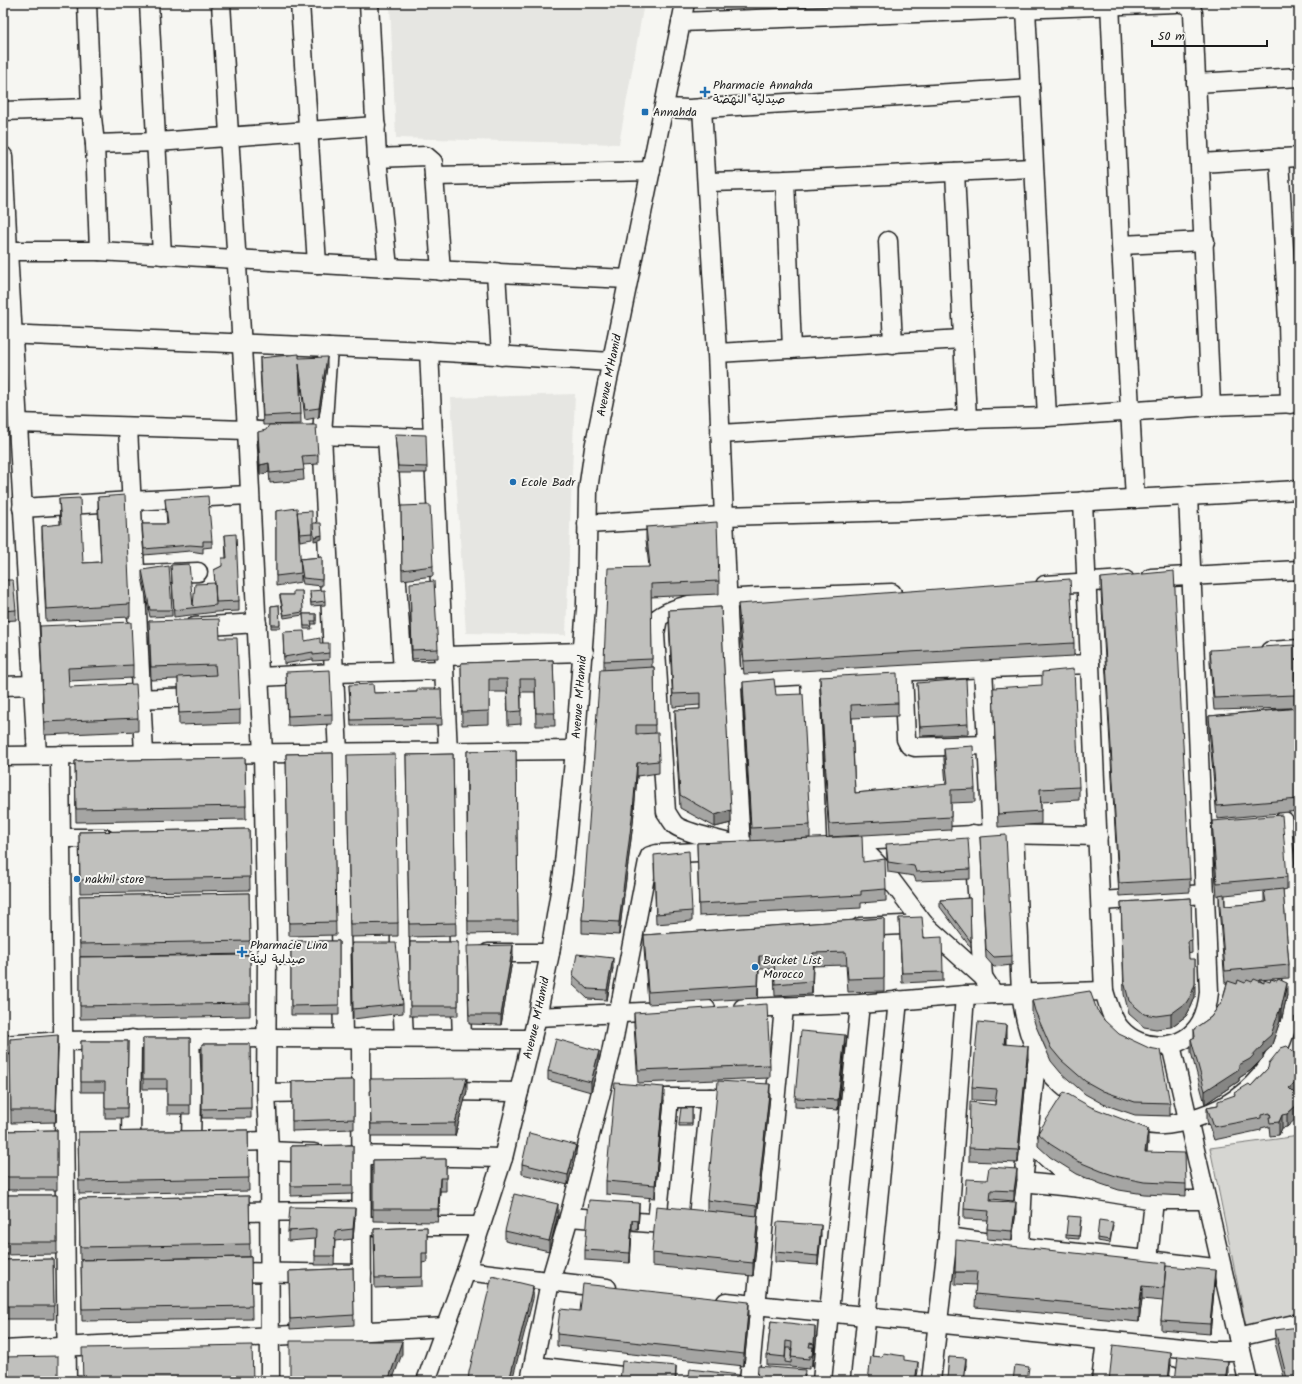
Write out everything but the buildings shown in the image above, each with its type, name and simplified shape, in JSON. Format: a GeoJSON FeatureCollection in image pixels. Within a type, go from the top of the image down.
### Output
{"type":"FeatureCollection","features":[{"type":"Feature","properties":{"kind":"street"},"geometry":{"type":"LineString","coordinates":[[87,3],[99,251]]}},
{"type":"Feature","properties":{"kind":"street"},"geometry":{"type":"LineString","coordinates":[[149,3],[162,255]]}},
{"type":"Feature","properties":{"kind":"street"},"geometry":{"type":"LineString","coordinates":[[221,3],[241,344],[248,430],[249,495],[261,677],[263,754],[257,835],[258,899],[266,1038],[270,1381]]}},
{"type":"Feature","properties":{"kind":"street"},"geometry":{"type":"LineString","coordinates":[[300,3],[317,264]]}},
{"type":"Feature","properties":{"kind":"street"},"geometry":{"type":"LineString","coordinates":[[369,3],[377,158],[388,268]]}},
{"type":"Feature","properties":{"kind":"street","name":"Avenue M'Hamid"},"geometry":{"type":"LineString","coordinates":[[426,1381],[466,1271],[503,1158],[532,1039],[550,953],[563,874],[584,652],[588,568],[588,490],[594,448],[628,279],[665,108],[685,3]]}},
{"type":"Feature","properties":{"kind":"street"},"geometry":{"type":"LineString","coordinates":[[681,22],[780,10],[1026,9],[1110,4],[1176,3]]}},
{"type":"Feature","properties":{"kind":"street"},"geometry":{"type":"LineString","coordinates":[[1181,3],[1188,4],[1192,8],[1193,14],[1205,240],[1211,406]]}},
{"type":"Feature","properties":{"kind":"street"},"geometry":{"type":"LineString","coordinates":[[1110,4],[1135,499]]}},
{"type":"Feature","properties":{"kind":"street"},"geometry":{"type":"LineString","coordinates":[[1026,9],[1047,417]]}},
{"type":"Feature","properties":{"kind":"street"},"geometry":{"type":"LineString","coordinates":[[1196,83],[1299,77]]}},
{"type":"Feature","properties":{"kind":"street"},"geometry":{"type":"LineString","coordinates":[[665,108],[676,110],[1030,88]]}},
{"type":"Feature","properties":{"kind":"street"},"geometry":{"type":"LineString","coordinates":[[3,111],[91,108]]}},
{"type":"Feature","properties":{"kind":"street"},"geometry":{"type":"LineString","coordinates":[[702,108],[717,353],[723,516],[741,846]]}},
{"type":"Feature","properties":{"kind":"street"},"geometry":{"type":"LineString","coordinates":[[95,144],[157,142],[376,126]]}},
{"type":"Feature","properties":{"kind":"street"},"geometry":{"type":"LineString","coordinates":[[3,156],[8,251],[8,334],[18,423],[22,508],[38,635],[33,685],[37,755]]}},
{"type":"Feature","properties":{"kind":"street"},"geometry":{"type":"LineString","coordinates":[[377,158],[426,156],[433,162],[441,271]]}},
{"type":"Feature","properties":{"kind":"street"},"geometry":{"type":"LineString","coordinates":[[1201,163],[1299,157]]}},
{"type":"Feature","properties":{"kind":"street"},"geometry":{"type":"LineString","coordinates":[[720,434],[967,419],[1047,417],[1211,406],[1294,404],[1291,228],[1279,158]]}},
{"type":"Feature","properties":{"kind":"street"},"geometry":{"type":"LineString","coordinates":[[707,182],[785,180],[1033,168]]}},
{"type":"Feature","properties":{"kind":"street"},"geometry":{"type":"LineString","coordinates":[[434,176],[651,171]]}},
{"type":"Feature","properties":{"kind":"street"},"geometry":{"type":"LineString","coordinates":[[955,172],[967,419]]}},
{"type":"Feature","properties":{"kind":"street"},"geometry":{"type":"LineString","coordinates":[[785,180],[792,349]]}},
{"type":"Feature","properties":{"kind":"street"},"geometry":{"type":"LineString","coordinates":[[1121,245],[1205,240]]}},
{"type":"Feature","properties":{"kind":"street"},"geometry":{"type":"LineString","coordinates":[[888,241],[893,344]]}},
{"type":"Feature","properties":{"kind":"street"},"geometry":{"type":"LineString","coordinates":[[8,251],[99,251],[441,271],[496,272],[628,279]]}},
{"type":"Feature","properties":{"kind":"street"},"geometry":{"type":"LineString","coordinates":[[496,272],[501,356]]}},
{"type":"Feature","properties":{"kind":"street"},"geometry":{"type":"LineString","coordinates":[[8,334],[429,351],[612,362]]}},
{"type":"Feature","properties":{"kind":"street"},"geometry":{"type":"LineString","coordinates":[[717,353],[963,339]]}},
{"type":"Feature","properties":{"kind":"street"},"geometry":{"type":"LineString","coordinates":[[328,347],[322,435],[348,955],[343,1038]]}},
{"type":"Feature","properties":{"kind":"street"},"geometry":{"type":"LineString","coordinates":[[429,351],[444,663],[453,752],[452,954],[462,1038]]}},
{"type":"Feature","properties":{"kind":"street"},"geometry":{"type":"LineString","coordinates":[[18,423],[248,430],[322,435],[434,438]]}},
{"type":"Feature","properties":{"kind":"street"},"geometry":{"type":"LineString","coordinates":[[128,427],[131,500],[127,575],[137,630],[144,754]]}},
{"type":"Feature","properties":{"kind":"street"},"geometry":{"type":"LineString","coordinates":[[387,437],[402,671]]}},
{"type":"Feature","properties":{"kind":"street"},"geometry":{"type":"LineString","coordinates":[[587,524],[650,522],[723,516],[902,511],[1299,490]]}},
{"type":"Feature","properties":{"kind":"street"},"geometry":{"type":"LineString","coordinates":[[22,508],[131,500],[249,495]]}},
{"type":"Feature","properties":{"kind":"street"},"geometry":{"type":"LineString","coordinates":[[1083,502],[1104,991],[1113,1018],[1125,1033],[1132,1038],[1149,1045],[1171,1045],[1185,1039],[1201,1022],[1217,992],[1205,894],[1209,824],[1205,717],[1194,653],[1188,495]]}},
{"type":"Feature","properties":{"kind":"street"},"geometry":{"type":"LineString","coordinates":[[1024,586],[1191,575],[1299,570]]}},
{"type":"Feature","properties":{"kind":"street"},"geometry":{"type":"LineString","coordinates":[[127,575],[198,572]]}},
{"type":"Feature","properties":{"kind":"street"},"geometry":{"type":"LineString","coordinates":[[764,845],[741,846],[716,840],[676,826],[666,812],[655,634],[658,618],[665,612],[728,598],[908,592]]}},
{"type":"Feature","properties":{"kind":"street"},"geometry":{"type":"LineString","coordinates":[[174,628],[257,623]]}},
{"type":"Feature","properties":{"kind":"street"},"geometry":{"type":"LineString","coordinates":[[1251,652],[1299,650]]}},
{"type":"Feature","properties":{"kind":"street"},"geometry":{"type":"LineString","coordinates":[[261,677],[402,671],[444,663],[584,652]]}},
{"type":"Feature","properties":{"kind":"street"},"geometry":{"type":"LineString","coordinates":[[1194,653],[1215,653]]}},
{"type":"Feature","properties":{"kind":"street"},"geometry":{"type":"LineString","coordinates":[[732,679],[810,674],[903,672],[1090,664]]}},
{"type":"Feature","properties":{"kind":"street"},"geometry":{"type":"LineString","coordinates":[[983,668],[992,834]]}},
{"type":"Feature","properties":{"kind":"street"},"geometry":{"type":"LineString","coordinates":[[903,672],[906,739],[909,745],[915,747],[987,745]]}},
{"type":"Feature","properties":{"kind":"street"},"geometry":{"type":"LineString","coordinates":[[810,674],[810,843],[973,834],[1098,836]]}},
{"type":"Feature","properties":{"kind":"street"},"geometry":{"type":"LineString","coordinates":[[3,686],[33,685]]}},
{"type":"Feature","properties":{"kind":"street"},"geometry":{"type":"LineString","coordinates":[[112,701],[141,698],[205,697]]}},
{"type":"Feature","properties":{"kind":"street"},"geometry":{"type":"LineString","coordinates":[[3,756],[575,750]]}},
{"type":"Feature","properties":{"kind":"street"},"geometry":{"type":"LineString","coordinates":[[399,752],[400,954],[404,1038]]}},
{"type":"Feature","properties":{"kind":"street"},"geometry":{"type":"LineString","coordinates":[[60,755],[61,838],[70,903],[70,964],[63,1040],[67,1381]]}},
{"type":"Feature","properties":{"kind":"street"},"geometry":{"type":"LineString","coordinates":[[1014,834],[1021,993],[1029,1035],[1037,1054],[1051,1073],[1072,1094],[1109,1114],[1140,1123],[1156,1125],[1174,1124],[1208,1114],[1236,1100],[1255,1084],[1269,1065],[1286,1032],[1292,1006],[1290,991],[1294,898],[1284,821]]}},
{"type":"Feature","properties":{"kind":"street"},"geometry":{"type":"LineString","coordinates":[[973,834],[983,977]]}},
{"type":"Feature","properties":{"kind":"street"},"geometry":{"type":"LineString","coordinates":[[61,838],[124,837]]}},
{"type":"Feature","properties":{"kind":"street"},"geometry":{"type":"LineString","coordinates":[[666,1381],[532,1374],[550,1282],[569,1218],[600,1097],[615,1034],[618,1013],[639,940],[648,861],[650,856],[657,854],[698,852],[716,840]]}},
{"type":"Feature","properties":{"kind":"street"},"geometry":{"type":"LineString","coordinates":[[855,841],[885,872],[924,924],[983,977],[994,994]]}},
{"type":"Feature","properties":{"kind":"street"},"geometry":{"type":"LineString","coordinates":[[1101,901],[1205,894]]}},
{"type":"Feature","properties":{"kind":"street"},"geometry":{"type":"LineString","coordinates":[[840,929],[924,924]]}},
{"type":"Feature","properties":{"kind":"street"},"geometry":{"type":"LineString","coordinates":[[452,954],[550,953]]}},
{"type":"Feature","properties":{"kind":"street"},"geometry":{"type":"LineString","coordinates":[[262,960],[348,955]]}},
{"type":"Feature","properties":{"kind":"street"},"geometry":{"type":"LineString","coordinates":[[537,1017],[860,1004],[965,995],[1104,991]]}},
{"type":"Feature","properties":{"kind":"street"},"geometry":{"type":"LineString","coordinates":[[931,1381],[936,1324],[948,1236],[965,995]]}},
{"type":"Feature","properties":{"kind":"street"},"geometry":{"type":"LineString","coordinates":[[860,1381],[898,1000]]}},
{"type":"Feature","properties":{"kind":"street"},"geometry":{"type":"LineString","coordinates":[[822,1381],[860,1004]]}},
{"type":"Feature","properties":{"kind":"street"},"geometry":{"type":"LineString","coordinates":[[748,1381],[754,1305],[755,1234],[764,1098],[784,1007]]}},
{"type":"Feature","properties":{"kind":"street"},"geometry":{"type":"LineString","coordinates":[[361,1038],[347,1092],[361,1155],[362,1331]]}},
{"type":"Feature","properties":{"kind":"street"},"geometry":{"type":"LineString","coordinates":[[3,1045],[63,1040],[132,1039],[532,1039]]}},
{"type":"Feature","properties":{"kind":"street"},"geometry":{"type":"LineString","coordinates":[[131,1143],[132,1039]]}},
{"type":"Feature","properties":{"kind":"street"},"geometry":{"type":"LineString","coordinates":[[190,1039],[192,1091],[183,1142],[268,1146],[361,1155],[503,1158]]}},
{"type":"Feature","properties":{"kind":"street"},"geometry":{"type":"LineString","coordinates":[[1171,1045],[1248,1381]]}},
{"type":"Feature","properties":{"kind":"street"},"geometry":{"type":"LineString","coordinates":[[1020,1247],[1023,1182],[1037,1054]]}},
{"type":"Feature","properties":{"kind":"street"},"geometry":{"type":"LineString","coordinates":[[1269,1065],[1278,1064],[1277,1057],[1290,1057]]}},
{"type":"Feature","properties":{"kind":"street"},"geometry":{"type":"LineString","coordinates":[[266,1093],[381,1091]]}},
{"type":"Feature","properties":{"kind":"street"},"geometry":{"type":"LineString","coordinates":[[427,1091],[519,1092]]}},
{"type":"Feature","properties":{"kind":"street"},"geometry":{"type":"LineString","coordinates":[[600,1097],[621,1099],[764,1098]]}},
{"type":"Feature","properties":{"kind":"street"},"geometry":{"type":"LineString","coordinates":[[658,1223],[668,1098]]}},
{"type":"Feature","properties":{"kind":"street"},"geometry":{"type":"LineString","coordinates":[[569,1218],[658,1223],[705,1228],[710,1098]]}},
{"type":"Feature","properties":{"kind":"street"},"geometry":{"type":"LineString","coordinates":[[1028,1141],[1082,1188]]}},
{"type":"Feature","properties":{"kind":"street"},"geometry":{"type":"LineString","coordinates":[[1023,1182],[1082,1188],[1154,1200],[1206,1200]]}},
{"type":"Feature","properties":{"kind":"street"},"geometry":{"type":"LineString","coordinates":[[1148,1260],[1154,1200]]}},
{"type":"Feature","properties":{"kind":"street"},"geometry":{"type":"LineString","coordinates":[[206,1212],[268,1213],[292,1210],[362,1218],[481,1226]]}},
{"type":"Feature","properties":{"kind":"street"},"geometry":{"type":"LineString","coordinates":[[948,1236],[1020,1247],[1222,1269]]}},
{"type":"Feature","properties":{"kind":"street"},"geometry":{"type":"LineString","coordinates":[[466,1271],[624,1290]]}},
{"type":"Feature","properties":{"kind":"street"},"geometry":{"type":"LineString","coordinates":[[214,1272],[362,1274]]}},
{"type":"Feature","properties":{"kind":"street"},"geometry":{"type":"LineString","coordinates":[[708,1300],[1212,1351],[1239,1344],[1299,1323]]}},
{"type":"Feature","properties":{"kind":"street"},"geometry":{"type":"LineString","coordinates":[[3,1350],[446,1327]]}},
{"type":"Feature","properties":{"kind":"street"},"geometry":{"type":"LineString","coordinates":[[1101,1381],[1106,1340]]}},
{"type":"Feature","properties":{"kind":"shaded area"},"geometry":{"type":"Polygon","coordinates":[[[390,3],[644,3],[619,144],[396,138],[390,3]]]}},
{"type":"Feature","properties":{"kind":"shaded area"},"geometry":{"type":"Polygon","coordinates":[[[575,394],[566,635],[466,633],[451,398],[575,394]]]}},
{"type":"Feature","properties":{"kind":"shaded area"},"geometry":{"type":"Polygon","coordinates":[[[1299,1136],[1299,1313],[1246,1326],[1210,1148],[1299,1136]]]}},
{"type":"Feature","properties":{"kind":"place","name":"Pharmacie Annahda صيدلية النهضة"},"geometry":{"type":"Point","coordinates":[705,92]}},
{"type":"Feature","properties":{"kind":"place","name":"Annahda"},"geometry":{"type":"Point","coordinates":[645,112]}},
{"type":"Feature","properties":{"kind":"place","name":"Ecole Badr"},"geometry":{"type":"Point","coordinates":[513,482]}},
{"type":"Feature","properties":{"kind":"place","name":"nakhil store"},"geometry":{"type":"Point","coordinates":[77,879]}},
{"type":"Feature","properties":{"kind":"place","name":"Pharmacie Lina صيدلية لينة"},"geometry":{"type":"Point","coordinates":[242,952]}},
{"type":"Feature","properties":{"kind":"place","name":"Bucket List Morocco"},"geometry":{"type":"Point","coordinates":[755,967]}}]}
